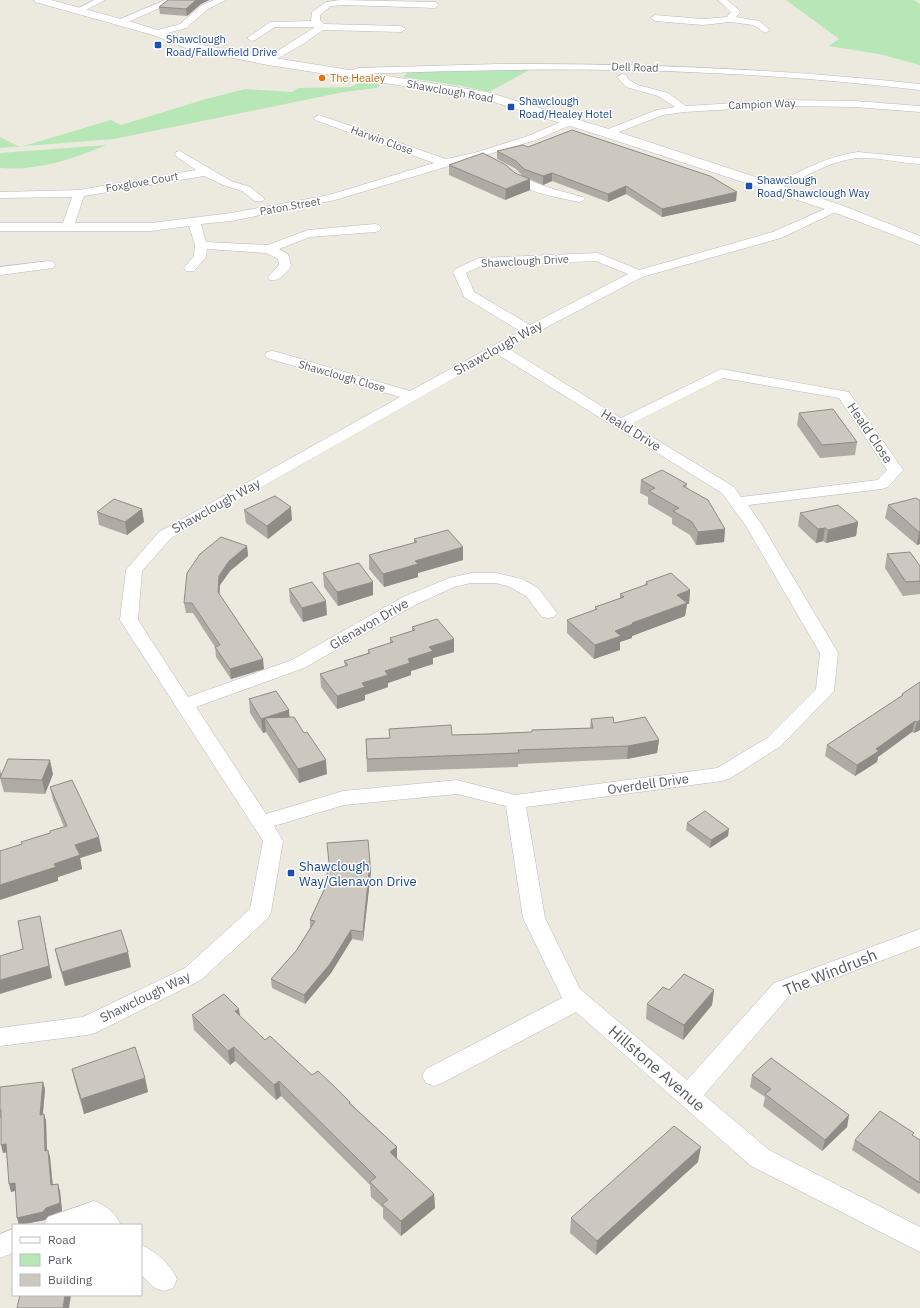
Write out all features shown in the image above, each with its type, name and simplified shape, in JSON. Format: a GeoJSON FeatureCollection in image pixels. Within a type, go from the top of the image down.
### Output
{"type":"FeatureCollection","features":[{"type":"Feature","properties":{"kind":"main road","name":"Shawclough Road"},"geometry":{"type":"LineString","coordinates":[[39,0],[157,33],[188,46],[268,61],[484,95],[775,187],[836,208],[920,241]]}},
{"type":"Feature","properties":{"kind":"street"},"geometry":{"type":"LineString","coordinates":[[79,10],[101,0]]}},
{"type":"Feature","properties":{"kind":"street"},"geometry":{"type":"LineString","coordinates":[[121,22],[173,0]]}},
{"type":"Feature","properties":{"kind":"street"},"geometry":{"type":"LineString","coordinates":[[157,33],[183,26],[205,7],[222,0]]}},
{"type":"Feature","properties":{"kind":"street"},"geometry":{"type":"LineString","coordinates":[[722,0],[736,12],[730,19]]}},
{"type":"Feature","properties":{"kind":"street"},"geometry":{"type":"LineString","coordinates":[[320,26],[315,21],[315,14],[329,4],[345,2],[435,4]]}},
{"type":"Feature","properties":{"kind":"street"},"geometry":{"type":"LineString","coordinates":[[655,18],[703,22],[730,19],[756,23],[765,30]]}},
{"type":"Feature","properties":{"kind":"street"},"geometry":{"type":"LineString","coordinates":[[252,38],[273,24],[400,29]]}},
{"type":"Feature","properties":{"kind":"street"},"geometry":{"type":"LineString","coordinates":[[268,61],[300,42],[320,26]]}},
{"type":"Feature","properties":{"kind":"street","name":"Dell Road"},"geometry":{"type":"LineString","coordinates":[[350,74],[358,71],[434,68],[578,66],[724,70],[800,75],[920,87]]}},
{"type":"Feature","properties":{"kind":"street"},"geometry":{"type":"LineString","coordinates":[[622,76],[627,84],[642,90],[662,94],[684,109]]}},
{"type":"Feature","properties":{"kind":"street","name":"Campion Way"},"geometry":{"type":"LineString","coordinates":[[607,133],[661,112],[684,109],[787,103],[863,105],[920,109]]}},
{"type":"Feature","properties":{"kind":"street","name":"Harwin Close"},"geometry":{"type":"LineString","coordinates":[[318,118],[444,163]]}},
{"type":"Feature","properties":{"kind":"street","name":"Paton Street"},"geometry":{"type":"LineString","coordinates":[[0,227],[151,227],[231,217],[331,198],[444,163],[478,155],[532,138],[570,122]]}},
{"type":"Feature","properties":{"kind":"street","name":"Foxglove Court"},"geometry":{"type":"LineString","coordinates":[[180,154],[206,172],[227,183],[246,189],[259,199]]}},
{"type":"Feature","properties":{"kind":"street"},"geometry":{"type":"LineString","coordinates":[[478,155],[511,172],[519,180],[547,192],[579,199]]}},
{"type":"Feature","properties":{"kind":"street"},"geometry":{"type":"LineString","coordinates":[[775,187],[846,157],[870,155],[920,161]]}},
{"type":"Feature","properties":{"kind":"street","name":"Foxglove Court"},"geometry":{"type":"LineString","coordinates":[[0,195],[79,193],[206,172]]}},
{"type":"Feature","properties":{"kind":"street"},"geometry":{"type":"LineString","coordinates":[[68,227],[79,193]]}},
{"type":"Feature","properties":{"kind":"street","name":"Shawclough Way"},"geometry":{"type":"LineString","coordinates":[[0,1037],[87,1026],[193,974],[260,912],[273,841],[129,620],[134,570],[165,535],[497,348],[638,274],[777,235],[836,208]]}},
{"type":"Feature","properties":{"kind":"street"},"geometry":{"type":"LineString","coordinates":[[190,268],[200,257],[201,245],[194,221]]}},
{"type":"Feature","properties":{"kind":"street"},"geometry":{"type":"LineString","coordinates":[[201,245],[270,249],[308,234],[375,228]]}},
{"type":"Feature","properties":{"kind":"street"},"geometry":{"type":"LineString","coordinates":[[270,249],[284,257],[286,266],[274,277]]}},
{"type":"Feature","properties":{"kind":"street","name":"Shawclough Drive"},"geometry":{"type":"LineString","coordinates":[[530,331],[469,294],[459,272],[479,262],[598,257],[638,274]]}},
{"type":"Feature","properties":{"kind":"street"},"geometry":{"type":"LineString","coordinates":[[0,271],[25,273],[49,266]]}},
{"type":"Feature","properties":{"kind":"street","name":"Heald Drive"},"geometry":{"type":"LineString","coordinates":[[497,348],[728,490],[754,525]]}},
{"type":"Feature","properties":{"kind":"street","name":"Shawclough Close"},"geometry":{"type":"LineString","coordinates":[[272,355],[412,396]]}},
{"type":"Feature","properties":{"kind":"street","name":"Heald Close"},"geometry":{"type":"LineString","coordinates":[[620,424],[720,373],[728,374],[844,395],[895,470],[882,484],[736,502]]}},
{"type":"Feature","properties":{"kind":"street","name":"Overdell Drive"},"geometry":{"type":"LineString","coordinates":[[261,822],[343,798],[457,787],[515,802],[722,774],[774,742],[825,691],[829,654],[754,525]]}},
{"type":"Feature","properties":{"kind":"street","name":"Glenavon Drive"},"geometry":{"type":"LineString","coordinates":[[184,705],[298,664],[409,601],[449,583],[471,578],[490,578],[516,583],[532,592],[548,613]]}},
{"type":"Feature","properties":{"kind":"street","name":"Hillstone Avenue"},"geometry":{"type":"LineString","coordinates":[[515,802],[534,918],[572,995],[760,1158],[920,1240]]}},
{"type":"Feature","properties":{"kind":"street","name":"The Windrush"},"geometry":{"type":"LineString","coordinates":[[688,1096],[782,989],[920,937]]}},
{"type":"Feature","properties":{"kind":"street"},"geometry":{"type":"LineString","coordinates":[[434,1076],[578,1000]]}},
{"type":"Feature","properties":{"kind":"street"},"geometry":{"type":"LineString","coordinates":[[61,1224],[94,1212],[107,1224]]}},
{"type":"Feature","properties":{"kind":"street"},"geometry":{"type":"LineString","coordinates":[[0,1246],[12,1241]]}},
{"type":"Feature","properties":{"kind":"street"},"geometry":{"type":"LineString","coordinates":[[142,1258],[164,1279]]}},
{"type":"Feature","properties":{"kind":"green space"},"geometry":{"type":"Polygon","coordinates":[[[786,0],[914,0],[920,4],[920,65],[879,54],[828,46],[839,39],[786,0]]]}},
{"type":"Feature","properties":{"kind":"green space"},"geometry":{"type":"Polygon","coordinates":[[[533,68],[489,92],[462,86],[403,77],[409,71],[533,68]]]}},
{"type":"Feature","properties":{"kind":"green space"},"geometry":{"type":"Polygon","coordinates":[[[362,81],[384,84],[376,88],[344,92],[114,139],[23,146],[111,120],[121,125],[206,99],[245,89],[292,92],[298,88],[351,87],[362,81]]]}},
{"type":"Feature","properties":{"kind":"green space"},"geometry":{"type":"Polygon","coordinates":[[[0,137],[19,146],[0,148],[0,137]]]}},
{"type":"Feature","properties":{"kind":"green space"},"geometry":{"type":"Polygon","coordinates":[[[107,145],[81,155],[42,166],[29,168],[0,168],[0,153],[107,145]]]}},
{"type":"Feature","properties":{"kind":"building"},"geometry":{"type":"Polygon","coordinates":[[[168,0],[196,0],[186,9],[159,7],[168,0]]]}},
{"type":"Feature","properties":{"kind":"building"},"geometry":{"type":"Polygon","coordinates":[[[572,130],[710,176],[737,192],[662,209],[626,186],[608,194],[552,173],[543,176],[524,169],[516,161],[497,151],[523,145],[528,147],[572,130]]]}},
{"type":"Feature","properties":{"kind":"building"},"geometry":{"type":"Polygon","coordinates":[[[483,153],[506,165],[515,173],[530,179],[506,189],[449,165],[483,153]]]}},
{"type":"Feature","properties":{"kind":"building"},"geometry":{"type":"Polygon","coordinates":[[[833,409],[857,442],[822,445],[799,413],[833,409]]]}},
{"type":"Feature","properties":{"kind":"building"},"geometry":{"type":"Polygon","coordinates":[[[662,470],[687,484],[683,486],[708,500],[725,529],[698,532],[692,522],[673,511],[679,508],[649,491],[655,488],[641,480],[662,470]]]}},
{"type":"Feature","properties":{"kind":"building"},"geometry":{"type":"Polygon","coordinates":[[[275,496],[291,507],[267,526],[244,510],[275,496]]]}},
{"type":"Feature","properties":{"kind":"building"},"geometry":{"type":"Polygon","coordinates":[[[916,498],[920,500],[920,532],[888,505],[916,498]]]}},
{"type":"Feature","properties":{"kind":"building"},"geometry":{"type":"Polygon","coordinates":[[[114,499],[142,509],[125,522],[97,512],[114,499]]]}},
{"type":"Feature","properties":{"kind":"building"},"geometry":{"type":"Polygon","coordinates":[[[838,505],[858,522],[828,530],[825,528],[818,529],[800,513],[838,505]]]}},
{"type":"Feature","properties":{"kind":"building"},"geometry":{"type":"Polygon","coordinates":[[[448,530],[463,547],[415,561],[418,564],[383,574],[369,555],[417,542],[414,539],[448,530]]]}},
{"type":"Feature","properties":{"kind":"building"},"geometry":{"type":"Polygon","coordinates":[[[221,537],[247,546],[229,561],[219,576],[218,592],[263,659],[230,669],[215,647],[220,645],[192,603],[184,603],[187,573],[200,554],[221,537]]]}},
{"type":"Feature","properties":{"kind":"building"},"geometry":{"type":"Polygon","coordinates":[[[910,552],[920,566],[920,581],[906,582],[887,554],[910,552]]]}},
{"type":"Feature","properties":{"kind":"building"},"geometry":{"type":"Polygon","coordinates":[[[359,563],[373,582],[337,592],[323,573],[359,563]]]}},
{"type":"Feature","properties":{"kind":"building"},"geometry":{"type":"Polygon","coordinates":[[[671,573],[690,590],[677,595],[687,603],[632,623],[633,624],[615,631],[621,636],[595,645],[567,620],[597,609],[595,607],[624,597],[620,594],[648,584],[646,582],[671,573]]]}},
{"type":"Feature","properties":{"kind":"building"},"geometry":{"type":"Polygon","coordinates":[[[312,582],[326,601],[302,608],[289,589],[312,582]]]}},
{"type":"Feature","properties":{"kind":"building"},"geometry":{"type":"Polygon","coordinates":[[[437,619],[454,639],[429,647],[433,651],[408,659],[410,663],[385,671],[388,675],[362,683],[365,687],[337,696],[320,674],[348,665],[344,661],[370,653],[368,650],[393,642],[390,638],[415,630],[412,627],[437,619]]]}},
{"type":"Feature","properties":{"kind":"building"},"geometry":{"type":"Polygon","coordinates":[[[920,682],[920,720],[917,722],[915,721],[876,749],[879,751],[857,765],[827,745],[903,695],[902,694],[920,682]]]}},
{"type":"Feature","properties":{"kind":"building"},"geometry":{"type":"Polygon","coordinates":[[[276,691],[289,710],[261,719],[249,699],[276,691]]]}},
{"type":"Feature","properties":{"kind":"building"},"geometry":{"type":"Polygon","coordinates":[[[294,717],[304,733],[307,732],[326,760],[298,769],[265,718],[294,717]]]}},
{"type":"Feature","properties":{"kind":"building"},"geometry":{"type":"Polygon","coordinates":[[[613,717],[614,723],[645,717],[659,740],[628,746],[518,750],[519,753],[367,759],[366,739],[390,738],[389,729],[451,725],[452,735],[532,732],[532,730],[593,728],[591,719],[613,717]]]}},
{"type":"Feature","properties":{"kind":"building"},"geometry":{"type":"Polygon","coordinates":[[[8,759],[50,760],[42,780],[0,778],[8,759]]]}},
{"type":"Feature","properties":{"kind":"building"},"geometry":{"type":"Polygon","coordinates":[[[72,780],[99,837],[75,845],[80,855],[54,864],[56,867],[0,885],[0,851],[22,844],[21,842],[50,833],[50,831],[67,826],[50,787],[72,780]]]}},
{"type":"Feature","properties":{"kind":"building"},"geometry":{"type":"Polygon","coordinates":[[[705,811],[729,829],[711,840],[687,823],[705,811]]]}},
{"type":"Feature","properties":{"kind":"building"},"geometry":{"type":"Polygon","coordinates":[[[368,840],[370,862],[363,932],[351,930],[330,964],[304,995],[271,979],[296,951],[315,921],[310,920],[325,888],[329,863],[327,843],[368,840]]]}},
{"type":"Feature","properties":{"kind":"building"},"geometry":{"type":"Polygon","coordinates":[[[40,916],[49,966],[0,980],[0,956],[23,949],[18,921],[40,916]]]}},
{"type":"Feature","properties":{"kind":"building"},"geometry":{"type":"Polygon","coordinates":[[[121,930],[128,952],[62,972],[55,949],[121,930]]]}},
{"type":"Feature","properties":{"kind":"building"},"geometry":{"type":"Polygon","coordinates":[[[684,974],[714,990],[684,1025],[647,1004],[663,987],[669,990],[684,974]]]}},
{"type":"Feature","properties":{"kind":"building"},"geometry":{"type":"Polygon","coordinates":[[[224,994],[239,1009],[235,1011],[265,1040],[270,1036],[312,1075],[318,1071],[334,1086],[350,1102],[349,1103],[397,1147],[390,1152],[434,1194],[401,1221],[382,1204],[388,1200],[370,1182],[376,1177],[279,1081],[274,1085],[234,1047],[228,1051],[192,1015],[224,994]]]}},
{"type":"Feature","properties":{"kind":"building"},"geometry":{"type":"Polygon","coordinates":[[[135,1047],[145,1078],[81,1099],[72,1069],[135,1047]]]}},
{"type":"Feature","properties":{"kind":"building"},"geometry":{"type":"Polygon","coordinates":[[[771,1058],[849,1115],[825,1140],[765,1094],[771,1089],[752,1075],[771,1058]]]}},
{"type":"Feature","properties":{"kind":"building"},"geometry":{"type":"Polygon","coordinates":[[[43,1082],[40,1115],[44,1114],[45,1151],[48,1150],[51,1185],[58,1184],[60,1203],[46,1208],[43,1212],[17,1218],[15,1183],[9,1184],[6,1144],[1,1145],[0,1087],[43,1082]]]}},
{"type":"Feature","properties":{"kind":"building"},"geometry":{"type":"Polygon","coordinates":[[[880,1111],[914,1133],[912,1135],[920,1140],[920,1183],[855,1140],[880,1111]]]}},
{"type":"Feature","properties":{"kind":"building"},"geometry":{"type":"Polygon","coordinates":[[[674,1126],[701,1147],[597,1241],[571,1218],[674,1126]]]}},
{"type":"Feature","properties":{"kind":"building"},"geometry":{"type":"Polygon","coordinates":[[[20,1296],[65,1296],[63,1308],[17,1308],[20,1296]]]}},
{"type":"Feature","properties":{"kind":"place","name":"Shawclough Road/Fallowfield Drive"},"geometry":{"type":"Point","coordinates":[158,45]}},
{"type":"Feature","properties":{"kind":"place","name":"The Healey"},"geometry":{"type":"Point","coordinates":[322,78]}},
{"type":"Feature","properties":{"kind":"place","name":"Shawclough Road/Healey Hotel"},"geometry":{"type":"Point","coordinates":[511,107]}},
{"type":"Feature","properties":{"kind":"place","name":"Shawclough Road/Shawclough Way"},"geometry":{"type":"Point","coordinates":[749,186]}},
{"type":"Feature","properties":{"kind":"place","name":"Shawclough Way/Glenavon Drive"},"geometry":{"type":"Point","coordinates":[291,873]}}]}
